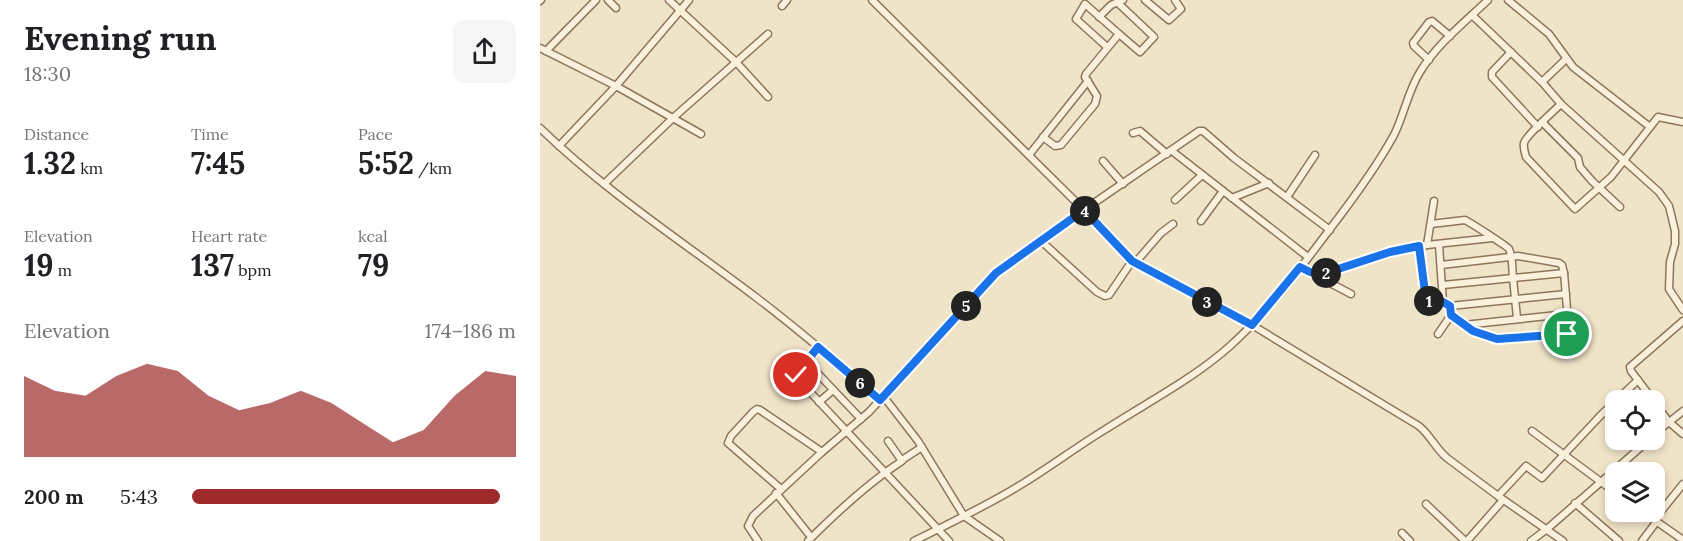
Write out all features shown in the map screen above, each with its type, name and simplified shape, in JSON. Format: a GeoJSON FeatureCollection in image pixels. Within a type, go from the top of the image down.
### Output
{"type":"FeatureCollection","features":[{"type":"Feature","properties":{"kind":"street"},"geometry":{"type":"LineString","coordinates":[[596,0],[543,49],[616,86],[701,134]]}},
{"type":"Feature","properties":{"kind":"street"},"geometry":{"type":"LineString","coordinates":[[608,0],[616,8]]}},
{"type":"Feature","properties":{"kind":"street"},"geometry":{"type":"LineString","coordinates":[[669,0],[736,62],[768,97]]}},
{"type":"Feature","properties":{"kind":"street"},"geometry":{"type":"LineString","coordinates":[[559,146],[616,86],[689,0]]}},
{"type":"Feature","properties":{"kind":"street"},"geometry":{"type":"LineString","coordinates":[[782,6],[787,0]]}},
{"type":"Feature","properties":{"kind":"street"},"geometry":{"type":"LineString","coordinates":[[872,0],[1084,210],[1133,262],[1252,325],[1419,426],[1432,439],[1440,452],[1547,529],[1555,538],[1563,541]]}},
{"type":"Feature","properties":{"kind":"street"},"geometry":{"type":"LineString","coordinates":[[1145,0],[1169,20],[1181,9],[1174,0]]}},
{"type":"Feature","properties":{"kind":"street"},"geometry":{"type":"LineString","coordinates":[[914,541],[939,530],[1022,484],[1106,428],[1152,401],[1204,367],[1252,325],[1330,230],[1365,182],[1394,135],[1420,72],[1450,36],[1488,0]]}},
{"type":"Feature","properties":{"kind":"street"},"geometry":{"type":"LineString","coordinates":[[1508,0],[1549,34],[1566,59],[1581,73],[1650,127]]}},
{"type":"Feature","properties":{"kind":"street"},"geometry":{"type":"LineString","coordinates":[[1099,17],[1105,9],[1120,1],[1154,37],[1140,52],[1099,17],[1085,4],[1076,19],[1107,47]]}},
{"type":"Feature","properties":{"kind":"street"},"geometry":{"type":"LineString","coordinates":[[1472,15],[1542,82],[1561,104],[1659,192],[1669,206],[1675,237],[1670,262],[1669,289],[1683,310]]}},
{"type":"Feature","properties":{"kind":"street"},"geometry":{"type":"LineString","coordinates":[[1429,60],[1413,43],[1429,22],[1432,21],[1450,36]]}},
{"type":"Feature","properties":{"kind":"street"},"geometry":{"type":"LineString","coordinates":[[604,184],[673,118],[768,34]]}},
{"type":"Feature","properties":{"kind":"street"},"geometry":{"type":"LineString","coordinates":[[1043,137],[1055,146],[1061,145],[1095,104],[1097,96],[1085,76],[1087,69],[1119,34]]}},
{"type":"Feature","properties":{"kind":"street"},"geometry":{"type":"LineString","coordinates":[[1511,52],[1492,72],[1492,77],[1540,125],[1578,158],[1582,170],[1620,207]]}},
{"type":"Feature","properties":{"kind":"street"},"geometry":{"type":"LineString","coordinates":[[1542,82],[1566,59]]}},
{"type":"Feature","properties":{"kind":"street"},"geometry":{"type":"LineString","coordinates":[[1029,155],[1088,81]]}},
{"type":"Feature","properties":{"kind":"street"},"geometry":{"type":"LineString","coordinates":[[1561,104],[1524,141],[1523,146],[1526,157],[1575,209],[1611,177],[1660,116],[1683,122]]}},
{"type":"Feature","properties":{"kind":"street"},"geometry":{"type":"LineString","coordinates":[[540,128],[604,184],[758,298],[882,399],[922,447],[964,516],[1000,541]]}},
{"type":"Feature","properties":{"kind":"street"},"geometry":{"type":"LineString","coordinates":[[757,541],[748,526],[749,521],[778,491],[882,399],[996,273],[1040,240],[1201,130],[1234,158],[1330,230]]}},
{"type":"Feature","properties":{"kind":"street"},"geometry":{"type":"LineString","coordinates":[[1133,133],[1140,131],[1233,198],[1308,257]]}},
{"type":"Feature","properties":{"kind":"street"},"geometry":{"type":"LineString","coordinates":[[1287,197],[1315,155]]}},
{"type":"Feature","properties":{"kind":"street"},"geometry":{"type":"LineString","coordinates":[[1103,161],[1123,184]]}},
{"type":"Feature","properties":{"kind":"street"},"geometry":{"type":"LineString","coordinates":[[1175,200],[1202,175]]}},
{"type":"Feature","properties":{"kind":"street"},"geometry":{"type":"LineString","coordinates":[[1233,198],[1269,183]]}},
{"type":"Feature","properties":{"kind":"street"},"geometry":{"type":"LineString","coordinates":[[1201,221],[1223,191]]}},
{"type":"Feature","properties":{"kind":"street"},"geometry":{"type":"LineString","coordinates":[[1427,245],[1434,201]]}},
{"type":"Feature","properties":{"kind":"street"},"geometry":{"type":"LineString","coordinates":[[1431,224],[1465,220],[1509,248],[1517,318]]}},
{"type":"Feature","properties":{"kind":"street"},"geometry":{"type":"LineString","coordinates":[[1040,240],[1097,292],[1105,296],[1109,295],[1133,262],[1173,224]]}},
{"type":"Feature","properties":{"kind":"street"},"geometry":{"type":"LineString","coordinates":[[1310,272],[1326,273],[1390,252],[1419,246],[1492,238]]}},
{"type":"Feature","properties":{"kind":"street"},"geometry":{"type":"LineString","coordinates":[[1439,245],[1443,302]]}},
{"type":"Feature","properties":{"kind":"street"},"geometry":{"type":"LineString","coordinates":[[1419,246],[1426,300],[1443,302],[1450,306],[1566,294]]}},
{"type":"Feature","properties":{"kind":"street"},"geometry":{"type":"LineString","coordinates":[[1441,265],[1510,256],[1524,256],[1559,263],[1564,273],[1570,331],[1567,334],[1497,339],[1473,331],[1451,315]]}},
{"type":"Feature","properties":{"kind":"street"},"geometry":{"type":"LineString","coordinates":[[1300,267],[1351,294]]}},
{"type":"Feature","properties":{"kind":"street"},"geometry":{"type":"LineString","coordinates":[[1443,285],[1564,273]]}},
{"type":"Feature","properties":{"kind":"street"},"geometry":{"type":"LineString","coordinates":[[1438,334],[1451,315],[1450,306]]}},
{"type":"Feature","properties":{"kind":"street"},"geometry":{"type":"LineString","coordinates":[[1463,325],[1567,314]]}},
{"type":"Feature","properties":{"kind":"street"},"geometry":{"type":"LineString","coordinates":[[1646,390],[1631,371],[1630,365],[1683,321]]}},
{"type":"Feature","properties":{"kind":"street"},"geometry":{"type":"LineString","coordinates":[[818,347],[796,376],[845,432],[949,541]]}},
{"type":"Feature","properties":{"kind":"street"},"geometry":{"type":"LineString","coordinates":[[807,361],[861,419]]}},
{"type":"Feature","properties":{"kind":"street"},"geometry":{"type":"LineString","coordinates":[[1426,504],[1466,541],[1526,466],[1542,478],[1601,415],[1638,380]]}},
{"type":"Feature","properties":{"kind":"street"},"geometry":{"type":"LineString","coordinates":[[819,402],[833,390]]}},
{"type":"Feature","properties":{"kind":"street"},"geometry":{"type":"LineString","coordinates":[[822,452],[756,409],[731,435],[728,443],[778,491],[809,539],[885,472],[922,447]]}},
{"type":"Feature","properties":{"kind":"street"},"geometry":{"type":"LineString","coordinates":[[1665,425],[1683,411]]}},
{"type":"Feature","properties":{"kind":"street"},"geometry":{"type":"LineString","coordinates":[[1665,416],[1683,434]]}},
{"type":"Feature","properties":{"kind":"street"},"geometry":{"type":"LineString","coordinates":[[1532,431],[1605,485]]}},
{"type":"Feature","properties":{"kind":"street"},"geometry":{"type":"LineString","coordinates":[[888,441],[902,460]]}},
{"type":"Feature","properties":{"kind":"street"},"geometry":{"type":"LineString","coordinates":[[1532,541],[1637,450]]}},
{"type":"Feature","properties":{"kind":"street"},"geometry":{"type":"LineString","coordinates":[[1665,508],[1683,484]]}},
{"type":"Feature","properties":{"kind":"street"},"geometry":{"type":"LineString","coordinates":[[1575,503],[1619,541]]}},
{"type":"Feature","properties":{"kind":"street"},"geometry":{"type":"LineString","coordinates":[[1644,540],[1655,522]]}},
{"type":"Feature","properties":{"kind":"street"},"geometry":{"type":"LineString","coordinates":[[1659,522],[1681,538]]}},
{"type":"Feature","properties":{"kind":"street"},"geometry":{"type":"LineString","coordinates":[[1402,533],[1410,541]]}},
{"type":"Feature","properties":{"kind":"route"},"geometry":{"type":"LineString","coordinates":[[796,375],[818,347],[880,400],[996,273],[1084,210],[1132,261],[1252,325],[1300,267],[1310,272],[1326,273],[1390,252],[1419,246],[1424,297],[1426,300],[1443,302],[1450,306],[1451,315],[1473,331],[1497,339],[1567,334]]}}]}
